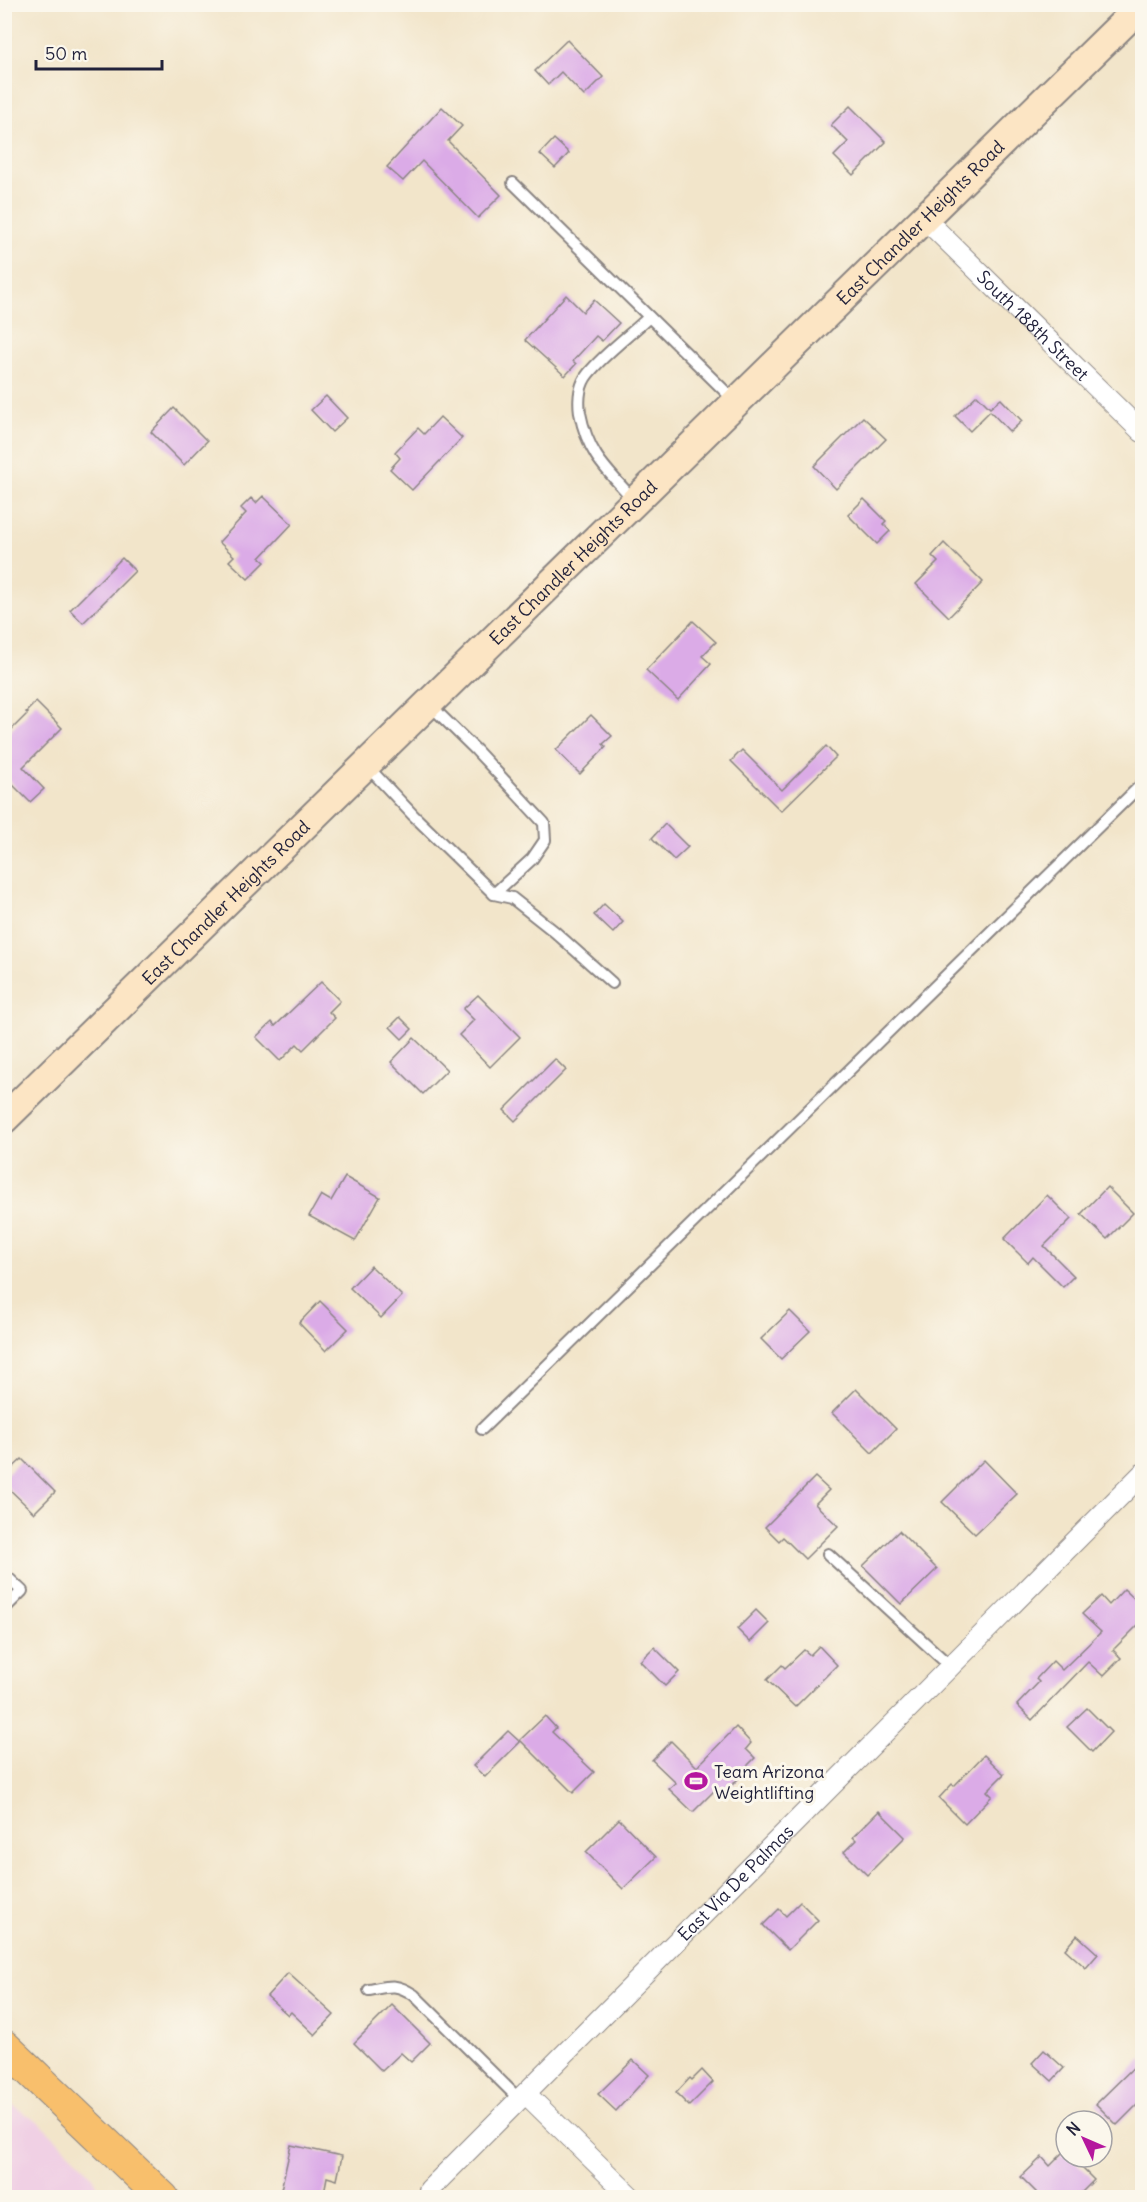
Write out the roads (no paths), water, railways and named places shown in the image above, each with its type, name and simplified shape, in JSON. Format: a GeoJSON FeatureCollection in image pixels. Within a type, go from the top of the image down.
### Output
{"type":"FeatureCollection","features":[{"type":"Feature","properties":{"kind":"main road","name":"East Chandler Heights Road"},"geometry":{"type":"LineString","coordinates":[[4,1119],[1143,5]]}},
{"type":"Feature","properties":{"kind":"main road"},"geometry":{"type":"LineString","coordinates":[[4,2046],[163,2198]]}},
{"type":"Feature","properties":{"kind":"street","name":"South 188th Street"},"geometry":{"type":"LineString","coordinates":[[924,218],[1143,432]]}},
{"type":"Feature","properties":{"kind":"street","name":"East Via De Palmas"},"geometry":{"type":"LineString","coordinates":[[429,2190],[1143,1474]]}},
{"type":"Feature","properties":{"kind":"street"},"geometry":{"type":"LineString","coordinates":[[523,2097],[632,2198]]}},
{"type":"Feature","properties":{"kind":"lane"},"geometry":{"type":"LineString","coordinates":[[513,183],[736,402]]}},
{"type":"Feature","properties":{"kind":"lane"},"geometry":{"type":"LineString","coordinates":[[635,501],[601,464],[590,447],[582,422],[579,392],[589,373],[649,317]]}},
{"type":"Feature","properties":{"kind":"lane"},"geometry":{"type":"LineString","coordinates":[[428,703],[476,750],[544,823],[545,840],[532,859],[494,894]]}},
{"type":"Feature","properties":{"kind":"lane"},"geometry":{"type":"LineString","coordinates":[[365,765],[494,894],[512,898],[555,932],[612,983]]}},
{"type":"Feature","properties":{"kind":"lane"},"geometry":{"type":"LineString","coordinates":[[482,1429],[1143,784]]}},
{"type":"Feature","properties":{"kind":"lane"},"geometry":{"type":"LineString","coordinates":[[828,1554],[951,1667]]}},
{"type":"Feature","properties":{"kind":"lane"},"geometry":{"type":"LineString","coordinates":[[4,1574],[22,1591],[5,1607]]}},
{"type":"Feature","properties":{"kind":"lane"},"geometry":{"type":"LineString","coordinates":[[369,1990],[392,1985],[403,1988],[414,1995],[523,2097]]}},
{"type":"Feature","properties":{"kind":"place","name":"Team Arizona Weightlifting"},"geometry":{"type":"Point","coordinates":[696,1781]}}]}
